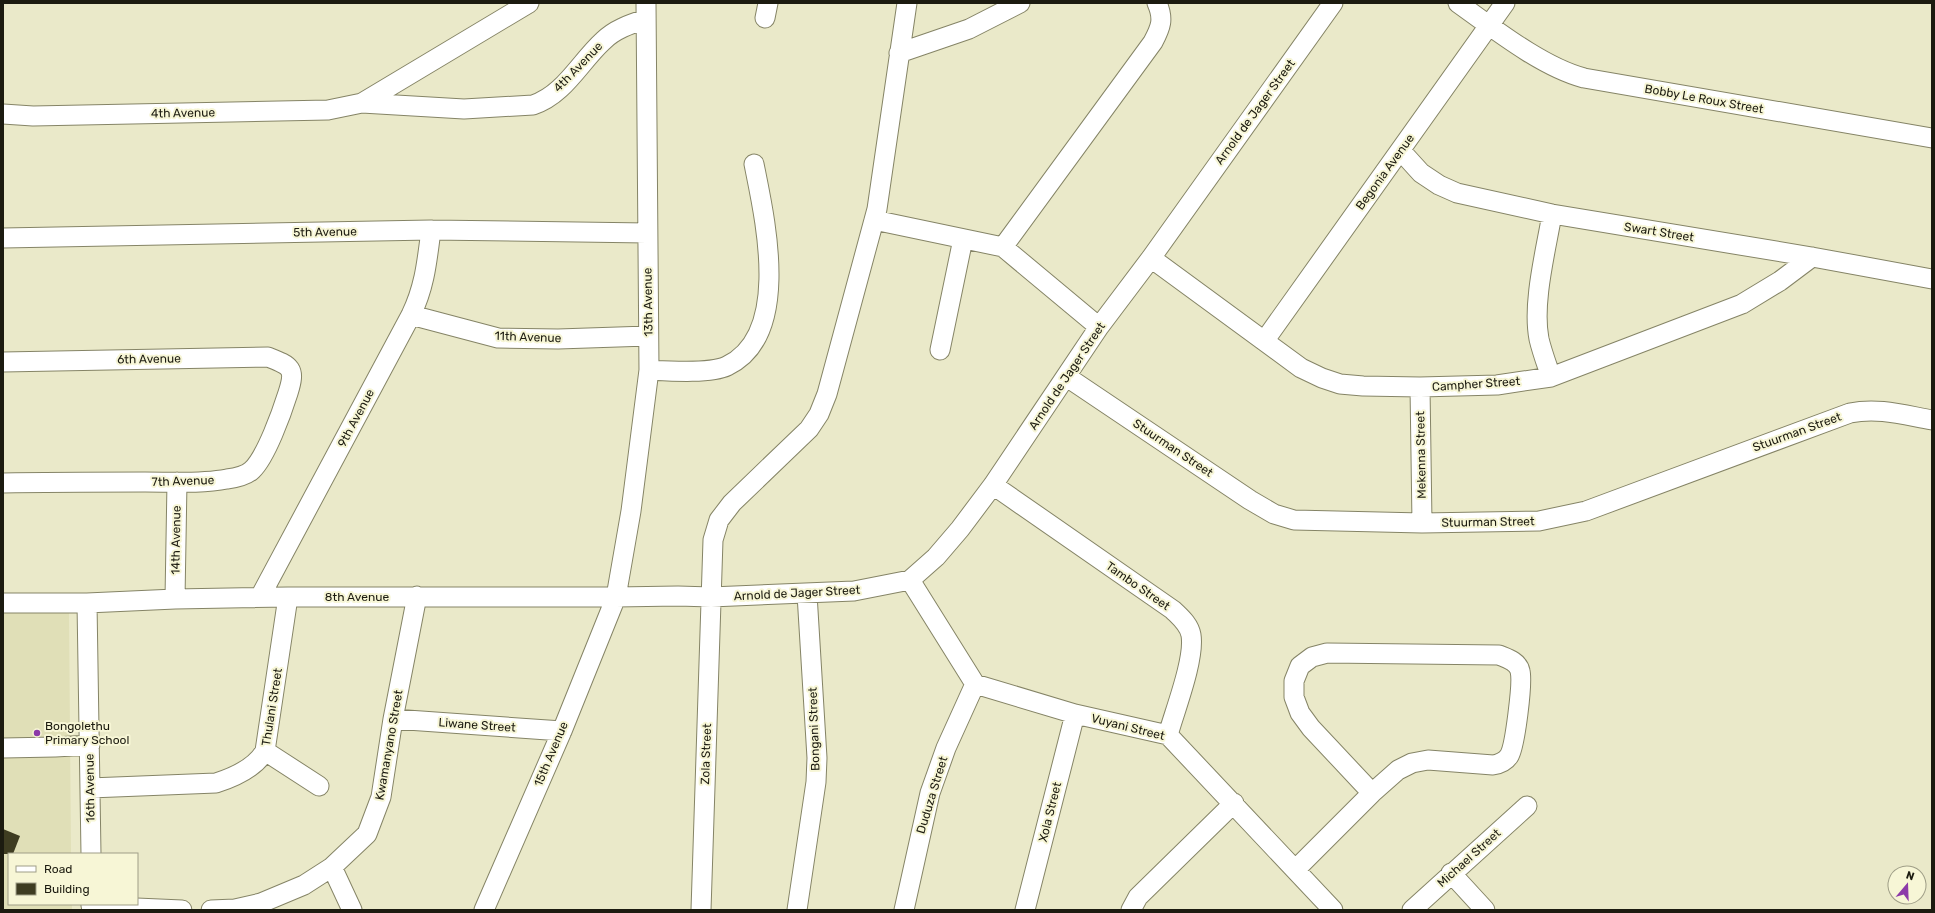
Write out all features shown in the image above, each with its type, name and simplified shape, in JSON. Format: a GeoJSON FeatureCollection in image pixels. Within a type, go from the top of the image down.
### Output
{"type":"FeatureCollection","features":[{"type":"Feature","properties":{"kind":"street","name":"4th Avenue"},"geometry":{"type":"LineString","coordinates":[[362,103],[529,3]]}},
{"type":"Feature","properties":{"kind":"street","name":"Zola Street"},"geometry":{"type":"LineString","coordinates":[[701,910],[713,540],[719,520],[732,503],[809,429],[827,394],[877,208],[907,3]]}},
{"type":"Feature","properties":{"kind":"street"},"geometry":{"type":"LineString","coordinates":[[899,53],[969,29],[1020,3]]}},
{"type":"Feature","properties":{"kind":"street"},"geometry":{"type":"LineString","coordinates":[[1003,247],[1153,42],[1162,26],[1160,9],[1157,3]]}},
{"type":"Feature","properties":{"kind":"street","name":"Arnold de Jager Street"},"geometry":{"type":"LineString","coordinates":[[711,597],[854,591],[910,580],[941,552],[993,485],[1067,377],[1099,327],[1151,258],[1333,3]]}},
{"type":"Feature","properties":{"kind":"street","name":"Bobby Le Roux Street"},"geometry":{"type":"LineString","coordinates":[[1458,3],[1488,25],[1550,65],[1567,74],[1932,138]]}},
{"type":"Feature","properties":{"kind":"street","name":"Begonia Avenue"},"geometry":{"type":"LineString","coordinates":[[1265,340],[1505,3]]}},
{"type":"Feature","properties":{"kind":"street","name":"4th Avenue"},"geometry":{"type":"LineString","coordinates":[[3,114],[33,116],[328,110],[362,103],[464,109],[533,105],[542,102],[555,92],[603,40],[646,11]]}},
{"type":"Feature","properties":{"kind":"street","name":"13th Avenue"},"geometry":{"type":"LineString","coordinates":[[616,598],[632,503],[649,370],[646,11]]}},
{"type":"Feature","properties":{"kind":"street","name":"Swart Street"},"geometry":{"type":"LineString","coordinates":[[1401,151],[1421,173],[1439,185],[1457,193],[1552,214],[1812,256],[1932,279]]}},
{"type":"Feature","properties":{"kind":"street"},"geometry":{"type":"LineString","coordinates":[[649,370],[698,372],[727,367],[749,351],[762,327],[769,292],[769,254],[754,164]]}},
{"type":"Feature","properties":{"kind":"street"},"geometry":{"type":"LineString","coordinates":[[1551,377],[1539,339],[1538,300],[1552,214]]}},
{"type":"Feature","properties":{"kind":"street"},"geometry":{"type":"LineString","coordinates":[[874,220],[1003,247],[1099,327]]}},
{"type":"Feature","properties":{"kind":"street","name":"5th Avenue"},"geometry":{"type":"LineString","coordinates":[[3,238],[431,230],[647,233]]}},
{"type":"Feature","properties":{"kind":"street","name":"9th Avenue"},"geometry":{"type":"LineString","coordinates":[[260,597],[412,315],[421,295],[431,230]]}},
{"type":"Feature","properties":{"kind":"street"},"geometry":{"type":"LineString","coordinates":[[940,350],[964,239]]}},
{"type":"Feature","properties":{"kind":"street","name":"Campher Street"},"geometry":{"type":"LineString","coordinates":[[1151,258],[1265,340],[1300,368],[1340,384],[1420,387],[1497,384],[1551,377],[1742,304],[1780,281],[1812,256]]}},
{"type":"Feature","properties":{"kind":"street","name":"11th Avenue"},"geometry":{"type":"LineString","coordinates":[[412,315],[498,338],[558,339],[648,336]]}},
{"type":"Feature","properties":{"kind":"street","name":"6th Avenue"},"geometry":{"type":"LineString","coordinates":[[3,362],[268,357],[285,363],[291,371]]}},
{"type":"Feature","properties":{"kind":"street","name":"7th Avenue"},"geometry":{"type":"LineString","coordinates":[[3,482],[177,482],[226,479],[243,475],[252,470],[258,462],[282,414],[293,378],[291,371]]}},
{"type":"Feature","properties":{"kind":"street","name":"Stuurman Street"},"geometry":{"type":"LineString","coordinates":[[1067,377],[1250,500],[1274,514],[1294,520],[1422,523],[1539,521],[1586,511],[1850,413],[1867,410],[1885,411],[1932,420]]}},
{"type":"Feature","properties":{"kind":"street","name":"Mekenna Street"},"geometry":{"type":"LineString","coordinates":[[1420,387],[1422,523]]}},
{"type":"Feature","properties":{"kind":"street","name":"14th Avenue"},"geometry":{"type":"LineString","coordinates":[[176,599],[177,482]]}},
{"type":"Feature","properties":{"kind":"street","name":"Tambo Street"},"geometry":{"type":"LineString","coordinates":[[993,485],[1173,610],[1185,622],[1191,634],[1191,652],[1168,735]]}},
{"type":"Feature","properties":{"kind":"street"},"geometry":{"type":"LineString","coordinates":[[910,580],[975,684]]}},
{"type":"Feature","properties":{"kind":"street","name":"Bongani Street"},"geometry":{"type":"LineString","coordinates":[[797,910],[816,782],[817,758],[807,594]]}},
{"type":"Feature","properties":{"kind":"street","name":"Kwamanyano Street"},"geometry":{"type":"LineString","coordinates":[[211,910],[235,909],[261,903],[304,885],[332,867],[367,834],[381,797],[393,719],[417,596]]}},
{"type":"Feature","properties":{"kind":"street","name":"8th Avenue"},"geometry":{"type":"LineString","coordinates":[[3,603],[87,603],[260,597],[711,597]]}},
{"type":"Feature","properties":{"kind":"street","name":"Thulani Street"},"geometry":{"type":"LineString","coordinates":[[90,788],[216,783],[234,777],[260,760],[265,751],[288,597]]}},
{"type":"Feature","properties":{"kind":"street","name":"15th Avenue"},"geometry":{"type":"LineString","coordinates":[[484,910],[562,731],[616,598]]}},
{"type":"Feature","properties":{"kind":"street","name":"16th Avenue"},"geometry":{"type":"LineString","coordinates":[[87,603],[91,853]]}},
{"type":"Feature","properties":{"kind":"street"},"geometry":{"type":"LineString","coordinates":[[1296,869],[1372,793],[1398,770],[1412,763],[1428,760],[1493,766],[1502,763],[1508,756],[1513,745],[1520,669],[1511,660],[1498,655],[1327,653],[1312,657],[1300,666],[1294,681],[1294,697],[1300,713],[1311,728],[1372,793]]}},
{"type":"Feature","properties":{"kind":"street","name":"Vuyani Street"},"geometry":{"type":"LineString","coordinates":[[975,684],[1075,714],[1168,735],[1296,869],[1333,910]]}},
{"type":"Feature","properties":{"kind":"street","name":"Duduza Street"},"geometry":{"type":"LineString","coordinates":[[904,910],[920,832],[930,793],[946,748],[975,684]]}},
{"type":"Feature","properties":{"kind":"street","name":"Xola Street"},"geometry":{"type":"LineString","coordinates":[[1025,910],[1075,714]]}},
{"type":"Feature","properties":{"kind":"street","name":"Liwane Street"},"geometry":{"type":"LineString","coordinates":[[393,719],[562,731]]}},
{"type":"Feature","properties":{"kind":"street"},"geometry":{"type":"LineString","coordinates":[[3,748],[55,748],[90,745]]}},
{"type":"Feature","properties":{"kind":"street"},"geometry":{"type":"LineString","coordinates":[[265,751],[319,786]]}},
{"type":"Feature","properties":{"kind":"street"},"geometry":{"type":"LineString","coordinates":[[1131,910],[1138,896],[1234,804]]}},
{"type":"Feature","properties":{"kind":"street","name":"Michael Street"},"geometry":{"type":"LineString","coordinates":[[1412,910],[1527,806]]}},
{"type":"Feature","properties":{"kind":"street"},"geometry":{"type":"LineString","coordinates":[[332,867],[352,910]]}},
{"type":"Feature","properties":{"kind":"street"},"geometry":{"type":"LineString","coordinates":[[1452,873],[1485,910]]}},
{"type":"Feature","properties":{"kind":"street"},"geometry":{"type":"LineString","coordinates":[[91,907],[182,910]]}},
{"type":"Feature","properties":{"kind":"shaded area","name":"Bongolethu Primary School"},"geometry":{"type":"Polygon","coordinates":[[[3,612],[69,612],[71,853],[8,853],[8,905],[72,905],[72,910],[3,910],[3,612]]]}},
{"type":"Feature","properties":{"kind":"building"},"geometry":{"type":"Polygon","coordinates":[[[3,829],[20,836],[13,853],[3,854],[3,829]]]}},
{"type":"Feature","properties":{"kind":"place","name":"Bongolethu Primary School"},"geometry":{"type":"Point","coordinates":[37,733]}}]}
